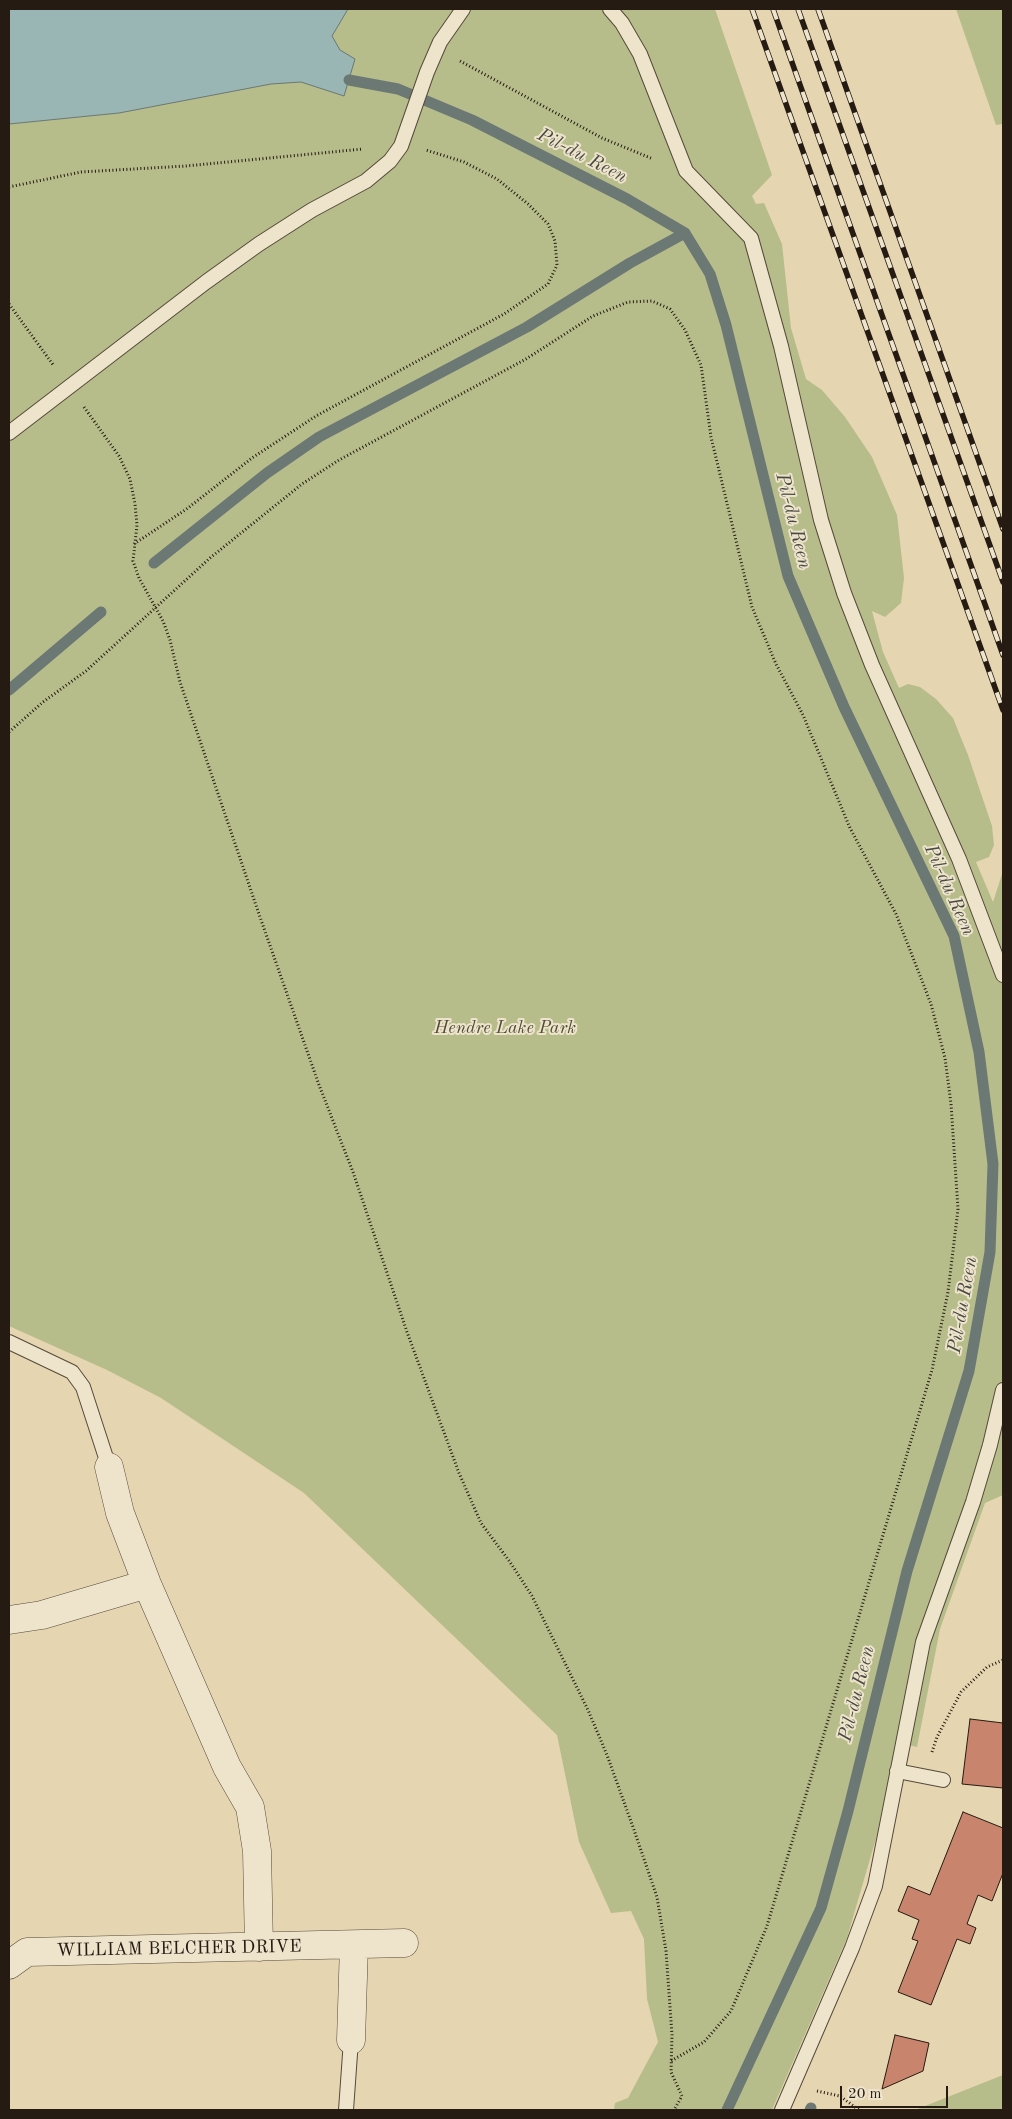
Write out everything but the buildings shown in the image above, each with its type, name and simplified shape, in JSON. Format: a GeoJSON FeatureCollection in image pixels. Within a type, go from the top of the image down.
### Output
{"type":"FeatureCollection","features":[{"type":"Feature","properties":{"kind":"street"},"geometry":{"type":"LineString","coordinates":[[109,1467],[120,1513],[147,1584],[227,1767],[250,1807],[257,1851],[259,1947]]}},
{"type":"Feature","properties":{"kind":"street"},"geometry":{"type":"LineString","coordinates":[[9,1620],[42,1615],[147,1584]]}},
{"type":"Feature","properties":{"kind":"street","name":"WILLIAM BELCHER DRIVE"},"geometry":{"type":"LineString","coordinates":[[9,1965],[27,1952],[404,1944]]}},
{"type":"Feature","properties":{"kind":"street"},"geometry":{"type":"LineString","coordinates":[[351,2040],[354,1945]]}},
{"type":"Feature","properties":{"kind":"lane"},"geometry":{"type":"LineString","coordinates":[[9,434],[206,282],[259,244],[312,210],[366,181],[390,161],[401,146],[437,48],[463,9]]}},
{"type":"Feature","properties":{"kind":"lane"},"geometry":{"type":"LineString","coordinates":[[610,9],[622,22],[640,54],[686,171],[750,238],[782,346],[821,520],[844,593],[872,664],[959,858],[1003,974]]}},
{"type":"Feature","properties":{"kind":"lane"},"geometry":{"type":"LineString","coordinates":[[9,1342],[72,1372],[83,1387],[109,1467]]}},
{"type":"Feature","properties":{"kind":"lane"},"geometry":{"type":"LineString","coordinates":[[782,2110],[852,1948],[875,1886],[923,1642],[973,1502],[990,1445],[1003,1390]]}},
{"type":"Feature","properties":{"kind":"lane"},"geometry":{"type":"LineString","coordinates":[[898,1771],[943,1780]]}},
{"type":"Feature","properties":{"kind":"lane"},"geometry":{"type":"LineString","coordinates":[[346,2110],[351,2040]]}},
{"type":"Feature","properties":{"kind":"path"},"geometry":{"type":"LineString","coordinates":[[437,48],[602,138],[686,171]]}},
{"type":"Feature","properties":{"kind":"path"},"geometry":{"type":"LineString","coordinates":[[9,187],[81,172],[186,166],[401,146],[426,150],[464,162],[497,179],[528,204],[548,224],[555,241],[557,265],[548,284],[504,314],[316,416],[252,458],[188,508],[134,544]]}},
{"type":"Feature","properties":{"kind":"path"},"geometry":{"type":"LineString","coordinates":[[9,732],[43,702],[86,671],[210,558],[302,484],[339,460],[526,359],[593,316],[628,302],[652,301],[670,309],[685,330],[700,365],[711,437],[752,607],[776,664],[803,715],[850,828],[896,914],[931,1004],[945,1058],[952,1104],[958,1209],[948,1292],[932,1370],[767,1926],[731,2011],[704,2042],[671,2061]]}},
{"type":"Feature","properties":{"kind":"path"},"geometry":{"type":"LineString","coordinates":[[9,304],[119,456],[130,479],[137,525],[132,561],[170,640],[180,682],[315,1075],[353,1172],[406,1332],[459,1473],[481,1523],[532,1596],[588,1710],[607,1755],[657,1897],[666,1951],[672,2035],[671,2072],[682,2096],[674,2110]]}},
{"type":"Feature","properties":{"kind":"path"},"geometry":{"type":"LineString","coordinates":[[924,1776],[936,1737],[961,1692],[986,1667],[1003,1660]]}},
{"type":"Feature","properties":{"kind":"path"},"geometry":{"type":"LineString","coordinates":[[792,2086],[840,2096],[859,2110]]}},
{"type":"Feature","properties":{"kind":"green space","name":"Hendre Lake Park"},"geometry":{"type":"Polygon","coordinates":[[[9,9],[715,9],[772,175],[752,196],[756,204],[764,203],[782,244],[791,328],[806,379],[822,390],[845,417],[872,457],[897,515],[904,578],[901,603],[885,617],[872,611],[883,652],[899,688],[908,684],[920,687],[936,699],[953,718],[968,755],[992,826],[994,845],[989,857],[976,862],[993,902],[1003,871],[1003,1495],[985,1503],[940,1629],[917,1747],[896,1742],[877,1835],[847,1938],[772,2110],[614,2110],[615,2103],[628,2098],[658,2042],[647,1999],[644,1939],[631,1911],[611,1913],[579,1842],[557,1735],[304,1493],[161,1398],[107,1370],[9,1326],[9,9]]]}},
{"type":"Feature","properties":{"kind":"green space"},"geometry":{"type":"Polygon","coordinates":[[[956,9],[1003,9],[1003,124],[996,125],[956,9]]]}},
{"type":"Feature","properties":{"kind":"green space"},"geometry":{"type":"Polygon","coordinates":[[[1003,2075],[1003,2110],[915,2110],[1003,2075]]]}},
{"type":"Feature","properties":{"kind":"water"},"geometry":{"type":"Polygon","coordinates":[[[9,9],[348,9],[332,36],[340,50],[355,59],[344,96],[301,82],[271,84],[119,113],[9,124],[9,9]]]}},
{"type":"Feature","properties":{"kind":"waterway","name":"Pil-du Reen"},"geometry":{"type":"LineString","coordinates":[[349,80],[398,89],[472,120],[627,199],[685,233],[710,274],[726,325],[788,576],[844,707],[954,936],[979,1052],[993,1164],[990,1252],[969,1371],[907,1571],[848,1811],[821,1908],[727,2110]]}},
{"type":"Feature","properties":{"kind":"waterway"},"geometry":{"type":"LineString","coordinates":[[154,563],[267,473],[319,437],[527,327],[630,263],[685,233]]}},
{"type":"Feature","properties":{"kind":"waterway"},"geometry":{"type":"LineString","coordinates":[[9,690],[101,612]]}},
{"type":"Feature","properties":{"kind":"railway"},"geometry":{"type":"LineString","coordinates":[[752,9],[1003,710]]}},
{"type":"Feature","properties":{"kind":"railway"},"geometry":{"type":"LineString","coordinates":[[773,9],[1003,655]]}},
{"type":"Feature","properties":{"kind":"railway"},"geometry":{"type":"LineString","coordinates":[[798,9],[1003,582]]}},
{"type":"Feature","properties":{"kind":"railway"},"geometry":{"type":"LineString","coordinates":[[818,9],[1003,529]]}}]}
